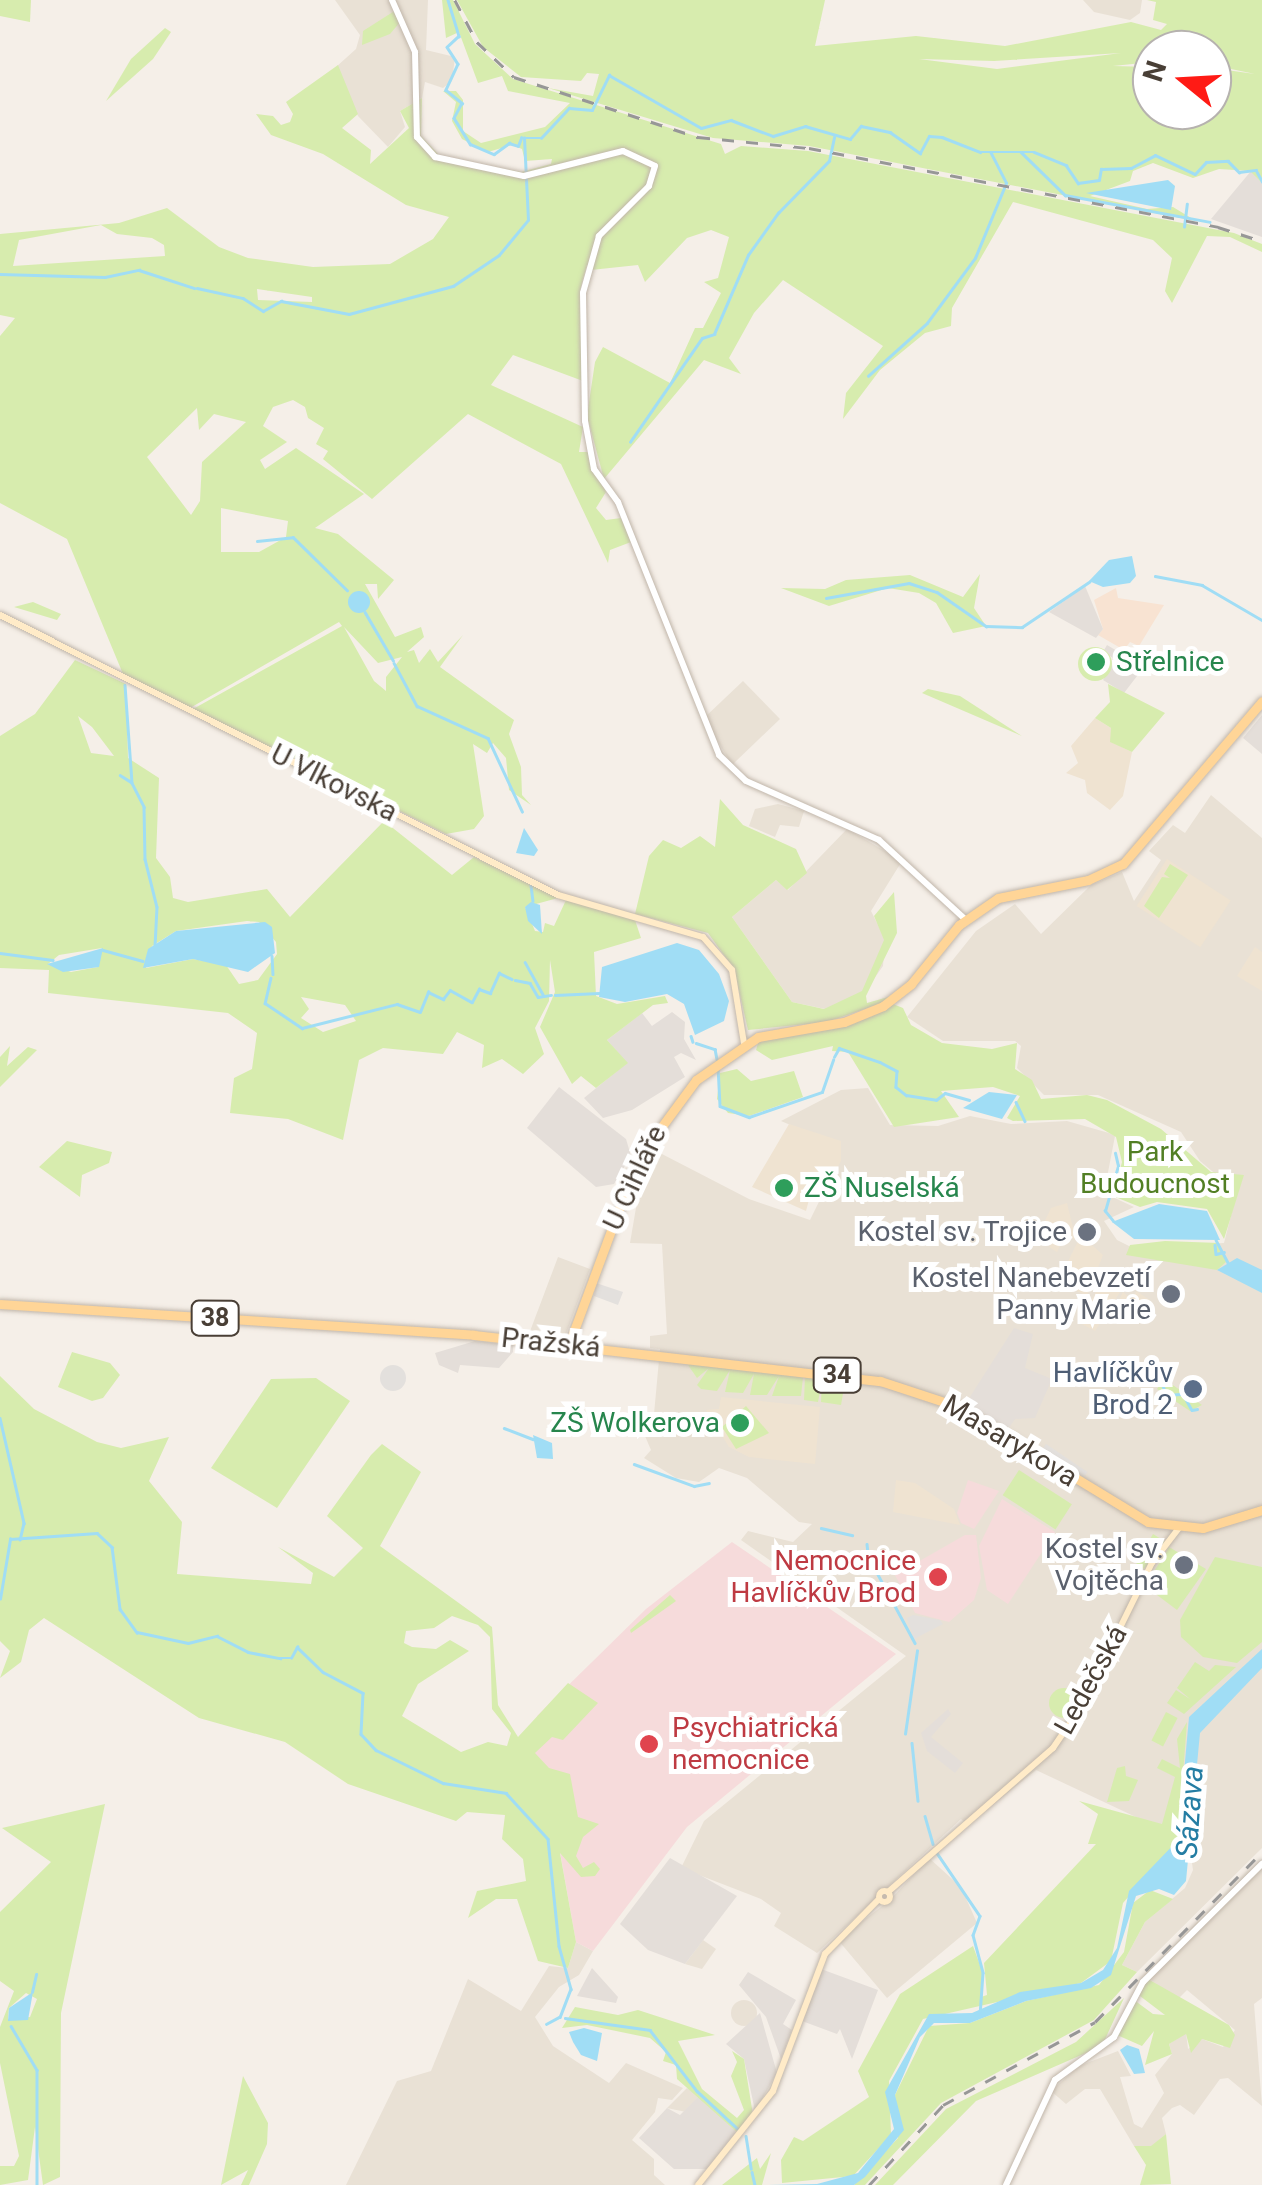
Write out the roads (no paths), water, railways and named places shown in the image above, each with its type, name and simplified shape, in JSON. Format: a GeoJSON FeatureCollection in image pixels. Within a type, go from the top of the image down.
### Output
{"type":"FeatureCollection","features":[{"type":"Feature","properties":{"kind":"main road","name":"U Vlkovska"},"geometry":{"type":"LineString","coordinates":[[0,616],[558,895],[706,939],[726,959],[744,1043]]}},
{"type":"Feature","properties":{"kind":"main road","name":"U Cihláře"},"geometry":{"type":"LineString","coordinates":[[569,1344],[655,1130],[696,1080],[744,1043],[852,1020],[891,1002],[965,919],[1003,896],[1088,880],[1129,860],[1262,701]]}},
{"type":"Feature","properties":{"kind":"main road","name":"Pražská"},"geometry":{"type":"LineString","coordinates":[[0,1304],[474,1335],[628,1351]]}},
{"type":"Feature","properties":{"kind":"main road"},"geometry":{"type":"LineString","coordinates":[[550,1342],[566,1338],[580,1312]]}},
{"type":"Feature","properties":{"kind":"main road"},"geometry":{"type":"LineString","coordinates":[[580,1312],[578,1334],[591,1347]]}},
{"type":"Feature","properties":{"kind":"main road","name":"Masarykova"},"geometry":{"type":"LineString","coordinates":[[628,1351],[912,1388],[980,1419],[1132,1515],[1179,1528],[1214,1526],[1262,1510]]}},
{"type":"Feature","properties":{"kind":"main road","name":"Ledečská"},"geometry":{"type":"LineString","coordinates":[[698,2185],[773,2092],[825,1954],[879,1899],[880,1892],[888,1892],[1053,1748],[1081,1707],[1152,1563],[1179,1528]]}},
{"type":"Feature","properties":{"kind":"street"},"geometry":{"type":"LineString","coordinates":[[392,0],[415,52],[414,125],[423,148],[448,163],[526,175],[612,152],[635,152],[655,166],[650,186],[606,227],[592,250],[583,294],[585,421],[594,469],[618,502],[719,755],[746,781],[879,840],[965,919]]}},
{"type":"Feature","properties":{"kind":"street"},"geometry":{"type":"LineString","coordinates":[[1006,2185],[1055,2080],[1114,2037],[1143,1982],[1262,1864]]}},
{"type":"Feature","properties":{"kind":"water"},"geometry":{"type":"Polygon","coordinates":[[[1168,180],[1175,186],[1171,210],[1086,193],[1168,180]]]}},
{"type":"Feature","properties":{"kind":"water"},"geometry":{"type":"Polygon","coordinates":[[[1132,556],[1136,576],[1130,583],[1103,587],[1089,581],[1109,560],[1132,556]]]}},
{"type":"Feature","properties":{"kind":"water"},"geometry":{"type":"Polygon","coordinates":[[[355,591],[363,591],[370,602],[363,613],[355,613],[348,606],[348,598],[355,591]]]}},
{"type":"Feature","properties":{"kind":"water"},"geometry":{"type":"Polygon","coordinates":[[[524,828],[538,850],[534,856],[516,853],[524,828]]]}},
{"type":"Feature","properties":{"kind":"water"},"geometry":{"type":"Polygon","coordinates":[[[531,902],[540,905],[542,934],[528,921],[525,907],[531,902]]]}},
{"type":"Feature","properties":{"kind":"water"},"geometry":{"type":"Polygon","coordinates":[[[265,922],[272,927],[275,953],[248,972],[193,959],[143,968],[148,949],[176,931],[265,922]]]}},
{"type":"Feature","properties":{"kind":"water"},"geometry":{"type":"Polygon","coordinates":[[[677,943],[699,950],[719,974],[729,1001],[724,1021],[695,1035],[684,1004],[667,994],[625,1002],[599,997],[602,967],[677,943]]]}},
{"type":"Feature","properties":{"kind":"water"},"geometry":{"type":"Polygon","coordinates":[[[103,948],[99,967],[63,972],[47,964],[103,948]]]}},
{"type":"Feature","properties":{"kind":"water"},"geometry":{"type":"Polygon","coordinates":[[[989,1092],[1017,1095],[1002,1119],[963,1108],[989,1092]]]}},
{"type":"Feature","properties":{"kind":"water"},"geometry":{"type":"Polygon","coordinates":[[[1159,1204],[1207,1211],[1220,1240],[1134,1239],[1112,1222],[1159,1204]]]}},
{"type":"Feature","properties":{"kind":"water"},"geometry":{"type":"Polygon","coordinates":[[[1237,1258],[1262,1270],[1262,1293],[1217,1270],[1237,1258]]]}},
{"type":"Feature","properties":{"kind":"water"},"geometry":{"type":"Polygon","coordinates":[[[533,1435],[552,1443],[553,1459],[537,1458],[533,1435]]]}},
{"type":"Feature","properties":{"kind":"water","name":"Sázava"},"geometry":{"type":"Polygon","coordinates":[[[1262,1649],[1262,1668],[1200,1733],[1186,1881],[1174,1895],[1159,1889],[1136,1896],[1111,1975],[1091,1988],[1026,2001],[970,2023],[934,2023],[920,2037],[895,2095],[904,2130],[865,2177],[854,2185],[768,2185],[817,2184],[858,2173],[894,2129],[885,2092],[929,2014],[972,2013],[1020,1992],[1081,1983],[1103,1970],[1117,1948],[1129,1891],[1178,1840],[1189,1717],[1262,1649]]]}},
{"type":"Feature","properties":{"kind":"water"},"geometry":{"type":"Polygon","coordinates":[[[33,1992],[28,2020],[8,2021],[9,2008],[33,1992]]]}},
{"type":"Feature","properties":{"kind":"water"},"geometry":{"type":"Polygon","coordinates":[[[584,2028],[602,2033],[597,2061],[581,2055],[569,2032],[584,2028]]]}},
{"type":"Feature","properties":{"kind":"water"},"geometry":{"type":"Polygon","coordinates":[[[1127,2045],[1139,2049],[1145,2073],[1134,2074],[1120,2050],[1127,2045]]]}},
{"type":"Feature","properties":{"kind":"waterway"},"geometry":{"type":"LineString","coordinates":[[448,0],[459,36],[447,47],[458,64],[446,90],[462,103],[454,118],[470,144],[494,154],[509,143],[518,146],[521,138],[541,138],[569,108],[592,110],[609,75],[701,128],[731,120],[773,136],[805,126],[850,139],[861,126],[890,132],[920,153],[929,136],[942,137],[980,152],[1034,152],[1066,165],[1078,183],[1099,180],[1101,169],[1131,168],[1155,155],[1195,174],[1206,162],[1228,161],[1239,172],[1256,170],[1262,181]]}},
{"type":"Feature","properties":{"kind":"waterway"},"geometry":{"type":"LineString","coordinates":[[197,288],[243,298],[263,311],[281,301],[349,314],[453,286],[499,255],[528,220],[524,138]]}},
{"type":"Feature","properties":{"kind":"waterway"},"geometry":{"type":"LineString","coordinates":[[630,442],[702,338],[714,334],[748,255],[778,213],[829,161],[834,138]]}},
{"type":"Feature","properties":{"kind":"waterway"},"geometry":{"type":"LineString","coordinates":[[1021,152],[1065,195],[1210,222]]}},
{"type":"Feature","properties":{"kind":"waterway"},"geometry":{"type":"LineString","coordinates":[[868,376],[927,323],[975,258],[1006,183],[991,153]]}},
{"type":"Feature","properties":{"kind":"waterway"},"geometry":{"type":"LineString","coordinates":[[1184,227],[1187,204]]}},
{"type":"Feature","properties":{"kind":"waterway"},"geometry":{"type":"LineString","coordinates":[[0,274],[105,277],[139,270],[194,288]]}},
{"type":"Feature","properties":{"kind":"waterway"},"geometry":{"type":"LineString","coordinates":[[257,541],[293,537],[347,590]]}},
{"type":"Feature","properties":{"kind":"waterway"},"geometry":{"type":"LineString","coordinates":[[1155,576],[1202,585],[1262,620]]}},
{"type":"Feature","properties":{"kind":"waterway"},"geometry":{"type":"LineString","coordinates":[[826,598],[909,583],[937,592],[986,626],[1022,627],[1089,582]]}},
{"type":"Feature","properties":{"kind":"waterway"},"geometry":{"type":"LineString","coordinates":[[365,612],[393,660]]}},
{"type":"Feature","properties":{"kind":"waterway"},"geometry":{"type":"LineString","coordinates":[[394,663],[417,706],[488,738],[522,811]]}},
{"type":"Feature","properties":{"kind":"waterway"},"geometry":{"type":"LineString","coordinates":[[125,685],[132,783],[144,807],[145,859],[157,907],[155,947]]}},
{"type":"Feature","properties":{"kind":"waterway"},"geometry":{"type":"LineString","coordinates":[[120,775],[131,782]]}},
{"type":"Feature","properties":{"kind":"waterway"},"geometry":{"type":"LineString","coordinates":[[531,885],[533,901]]}},
{"type":"Feature","properties":{"kind":"waterway"},"geometry":{"type":"LineString","coordinates":[[103,950],[143,961]]}},
{"type":"Feature","properties":{"kind":"waterway"},"geometry":{"type":"LineString","coordinates":[[0,953],[53,960]]}},
{"type":"Feature","properties":{"kind":"waterway"},"geometry":{"type":"LineString","coordinates":[[272,956],[273,974]]}},
{"type":"Feature","properties":{"kind":"waterway"},"geometry":{"type":"LineString","coordinates":[[525,962],[543,995]]}},
{"type":"Feature","properties":{"kind":"waterway"},"geometry":{"type":"LineString","coordinates":[[271,978],[265,1003],[302,1028],[397,1004],[420,1012],[428,992],[443,999],[450,990],[472,1002],[479,989],[490,993],[499,973],[512,979]]}},
{"type":"Feature","properties":{"kind":"waterway"},"geometry":{"type":"LineString","coordinates":[[515,980],[530,983],[538,997],[551,995]]}},
{"type":"Feature","properties":{"kind":"waterway"},"geometry":{"type":"LineString","coordinates":[[555,995],[599,993]]}},
{"type":"Feature","properties":{"kind":"waterway"},"geometry":{"type":"LineString","coordinates":[[691,1036],[693,1042]]}},
{"type":"Feature","properties":{"kind":"waterway"},"geometry":{"type":"LineString","coordinates":[[696,1043],[715,1049],[717,1059]]}},
{"type":"Feature","properties":{"kind":"waterway"},"geometry":{"type":"LineString","coordinates":[[834,1057],[839,1048],[880,1062],[897,1071],[896,1087],[906,1095],[936,1100],[945,1093],[969,1100]]}},
{"type":"Feature","properties":{"kind":"waterway"},"geometry":{"type":"LineString","coordinates":[[718,1066],[720,1106],[749,1117],[822,1092],[833,1060]]}},
{"type":"Feature","properties":{"kind":"waterway"},"geometry":{"type":"LineString","coordinates":[[1016,1102],[1025,1121]]}},
{"type":"Feature","properties":{"kind":"waterway"},"geometry":{"type":"LineString","coordinates":[[1113,1221],[1105,1211],[1118,1166],[1115,1153]]}},
{"type":"Feature","properties":{"kind":"waterway"},"geometry":{"type":"LineString","coordinates":[[1216,1240],[1228,1263]]}},
{"type":"Feature","properties":{"kind":"waterway"},"geometry":{"type":"LineString","coordinates":[[1215,1245],[1216,1254],[1224,1252]]}},
{"type":"Feature","properties":{"kind":"waterway"},"geometry":{"type":"LineString","coordinates":[[1163,1386],[1167,1395],[1183,1394],[1192,1410],[1197,1409]]}},
{"type":"Feature","properties":{"kind":"waterway"},"geometry":{"type":"LineString","coordinates":[[0,1418],[24,1523],[20,1540]]}},
{"type":"Feature","properties":{"kind":"waterway"},"geometry":{"type":"LineString","coordinates":[[504,1428],[533,1439]]}},
{"type":"Feature","properties":{"kind":"waterway"},"geometry":{"type":"LineString","coordinates":[[634,1464],[694,1486],[709,1483]]}},
{"type":"Feature","properties":{"kind":"waterway"},"geometry":{"type":"LineString","coordinates":[[821,1528],[852,1535]]}},
{"type":"Feature","properties":{"kind":"waterway"},"geometry":{"type":"LineString","coordinates":[[0,1599],[10,1539],[97,1533],[112,1547],[120,1609],[137,1632],[188,1643],[217,1636],[248,1652],[280,1658],[291,1658],[297,1647],[323,1672],[363,1693],[361,1734],[376,1750],[443,1783],[506,1793],[548,1839],[559,1946],[571,1989],[560,2017]]}},
{"type":"Feature","properties":{"kind":"waterway"},"geometry":{"type":"LineString","coordinates":[[867,1544],[869,1564]]}},
{"type":"Feature","properties":{"kind":"waterway"},"geometry":{"type":"LineString","coordinates":[[875,1569],[915,1643]]}},
{"type":"Feature","properties":{"kind":"waterway"},"geometry":{"type":"LineString","coordinates":[[905,1734],[917,1651]]}},
{"type":"Feature","properties":{"kind":"waterway"},"geometry":{"type":"LineString","coordinates":[[912,1743],[918,1801]]}},
{"type":"Feature","properties":{"kind":"waterway"},"geometry":{"type":"LineString","coordinates":[[925,1816],[933,1844]]}},
{"type":"Feature","properties":{"kind":"waterway"},"geometry":{"type":"LineString","coordinates":[[937,1853],[980,1916],[973,1935],[983,1973],[980,2012]]}},
{"type":"Feature","properties":{"kind":"waterway"},"geometry":{"type":"LineString","coordinates":[[32,1992],[36,1974]]}},
{"type":"Feature","properties":{"kind":"waterway"},"geometry":{"type":"LineString","coordinates":[[546,2024],[559,2017]]}},
{"type":"Feature","properties":{"kind":"waterway"},"geometry":{"type":"LineString","coordinates":[[565,2018],[650,2030],[697,2091],[740,2131]]}},
{"type":"Feature","properties":{"kind":"waterway"},"geometry":{"type":"LineString","coordinates":[[11,2026],[37,2070],[37,2185]]}},
{"type":"Feature","properties":{"kind":"waterway"},"geometry":{"type":"LineString","coordinates":[[746,2136],[751,2169]]}},
{"type":"Feature","properties":{"kind":"waterway"},"geometry":{"type":"LineString","coordinates":[[752,2172],[755,2185]]}},
{"type":"Feature","properties":{"kind":"railway"},"geometry":{"type":"LineString","coordinates":[[455,0],[477,42],[514,77],[698,137],[809,148],[1218,227],[1262,241]]}},
{"type":"Feature","properties":{"kind":"railway"},"geometry":{"type":"LineString","coordinates":[[869,2185],[943,2105],[1095,2022],[1262,1852]]}},
{"type":"Feature","properties":{"kind":"place","name":"Střelnice"},"geometry":{"type":"Point","coordinates":[1096,662]}},
{"type":"Feature","properties":{"kind":"place","name":"ZŠ Nuselská"},"geometry":{"type":"Point","coordinates":[784,1188]}},
{"type":"Feature","properties":{"kind":"place","name":"Kostel sv. Trojice"},"geometry":{"type":"Point","coordinates":[1087,1232]}},
{"type":"Feature","properties":{"kind":"place","name":"Kostel Nanebevzetí Panny Marie"},"geometry":{"type":"Point","coordinates":[1171,1294]}},
{"type":"Feature","properties":{"kind":"place","name":"Havlíčkův Brod 2"},"geometry":{"type":"Point","coordinates":[1193,1389]}},
{"type":"Feature","properties":{"kind":"place","name":"ZŠ Wolkerova"},"geometry":{"type":"Point","coordinates":[740,1423]}},
{"type":"Feature","properties":{"kind":"place","name":"Kostel sv. Vojtěcha"},"geometry":{"type":"Point","coordinates":[1184,1565]}},
{"type":"Feature","properties":{"kind":"place","name":"Nemocnice Havlíčkův Brod"},"geometry":{"type":"Point","coordinates":[938,1577]}},
{"type":"Feature","properties":{"kind":"place","name":"Psychiatrická nemocnice"},"geometry":{"type":"Point","coordinates":[649,1744]}},
{"type":"Feature","properties":{"kind":"park label","name":"Park Budoucnost"},"geometry":{"type":"Point","coordinates":[1155,1168]}}]}
